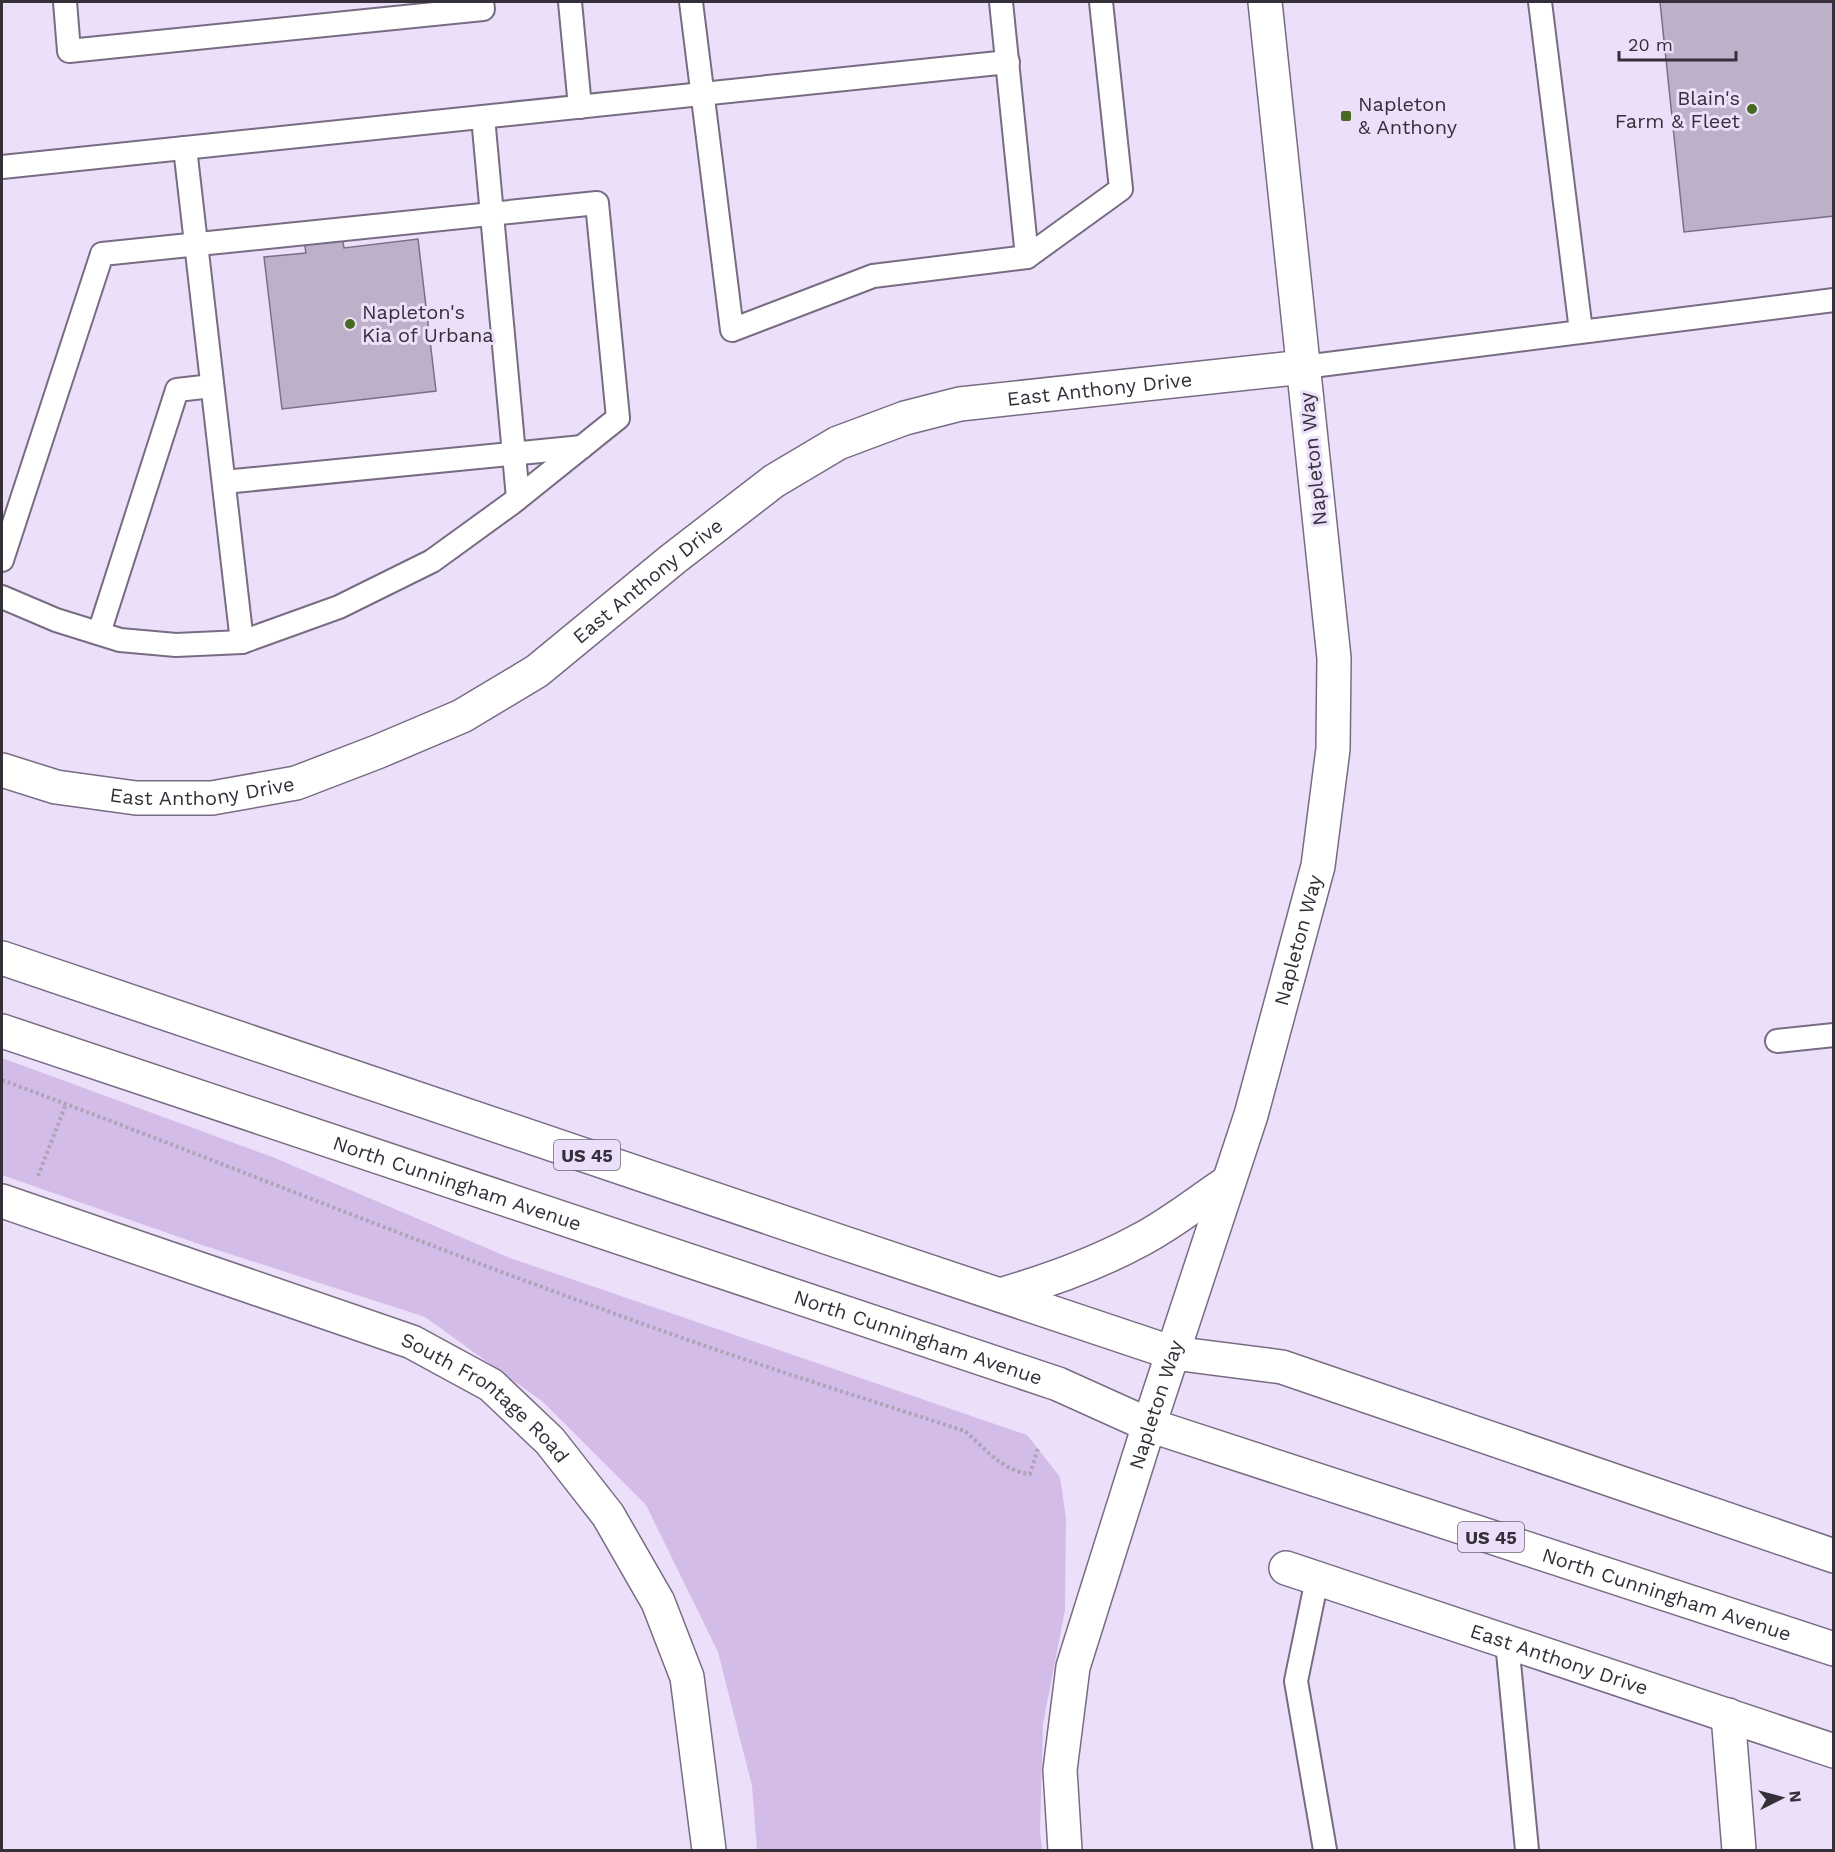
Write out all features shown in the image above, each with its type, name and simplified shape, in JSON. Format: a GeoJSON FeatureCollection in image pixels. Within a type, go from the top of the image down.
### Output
{"type":"FeatureCollection","features":[{"type":"Feature","properties":{"kind":"street","name":"Napleton Way"},"geometry":{"type":"LineString","coordinates":[[1065,1851],[1060,1770],[1073,1667],[1149,1425],[1251,1114],[1318,866],[1333,749],[1334,658],[1265,2]]}},
{"type":"Feature","properties":{"kind":"street","name":"East Anthony Drive"},"geometry":{"type":"LineString","coordinates":[[2,770],[56,787],[136,798],[212,798],[296,783],[462,716],[537,671],[774,481],[838,443],[905,418],[960,404],[1304,367]]}},
{"type":"Feature","properties":{"kind":"street","name":"US 45"},"geometry":{"type":"LineString","coordinates":[[2,958],[1173,1353],[1282,1367],[1833,1556]]}},
{"type":"Feature","properties":{"kind":"street","name":"North Cunningham Avenue"},"geometry":{"type":"LineString","coordinates":[[2,1031],[1058,1384],[1149,1425],[1833,1649]]}},
{"type":"Feature","properties":{"kind":"street"},"geometry":{"type":"LineString","coordinates":[[1000,1295],[1078,1269],[1141,1240],[1228,1182]]}},
{"type":"Feature","properties":{"kind":"street","name":"South Frontage Road"},"geometry":{"type":"LineString","coordinates":[[13,1205],[412,1342],[490,1385],[499,1393],[550,1441],[608,1515],[658,1602],[687,1677],[710,1851]]}},
{"type":"Feature","properties":{"kind":"street","name":"East Anthony Drive"},"geometry":{"type":"LineString","coordinates":[[1286,1568],[1833,1751]]}},
{"type":"Feature","properties":{"kind":"street"},"geometry":{"type":"LineString","coordinates":[[1728,1715],[1739,1851]]}},
{"type":"Feature","properties":{"kind":"lane"},"geometry":{"type":"LineString","coordinates":[[65,2],[69,51],[483,9],[482,2]]}},
{"type":"Feature","properties":{"kind":"lane"},"geometry":{"type":"LineString","coordinates":[[570,2],[580,107]]}},
{"type":"Feature","properties":{"kind":"lane"},"geometry":{"type":"LineString","coordinates":[[691,2],[732,330],[873,276],[1028,257],[1121,189],[1101,2]]}},
{"type":"Feature","properties":{"kind":"lane"},"geometry":{"type":"LineString","coordinates":[[1001,2],[1028,257]]}},
{"type":"Feature","properties":{"kind":"lane"},"geometry":{"type":"LineString","coordinates":[[1540,2],[1581,331]]}},
{"type":"Feature","properties":{"kind":"lane"},"geometry":{"type":"LineString","coordinates":[[2,167],[1008,62]]}},
{"type":"Feature","properties":{"kind":"lane"},"geometry":{"type":"LineString","coordinates":[[483,117],[518,498]]}},
{"type":"Feature","properties":{"kind":"lane"},"geometry":{"type":"LineString","coordinates":[[185,148],[242,642]]}},
{"type":"Feature","properties":{"kind":"lane"},"geometry":{"type":"LineString","coordinates":[[2,560],[102,254],[597,202],[618,418],[518,498],[432,561],[339,607],[242,642],[176,645],[120,640],[56,620],[2,597]]}},
{"type":"Feature","properties":{"kind":"lane"},"geometry":{"type":"LineString","coordinates":[[1304,367],[1833,300]]}},
{"type":"Feature","properties":{"kind":"lane"},"geometry":{"type":"LineString","coordinates":[[99,633],[177,390],[212,386]]}},
{"type":"Feature","properties":{"kind":"lane"},"geometry":{"type":"LineString","coordinates":[[224,482],[582,447]]}},
{"type":"Feature","properties":{"kind":"lane"},"geometry":{"type":"LineString","coordinates":[[1777,1041],[1833,1035]]}},
{"type":"Feature","properties":{"kind":"lane"},"geometry":{"type":"LineString","coordinates":[[1317,1579],[1296,1681],[1325,1851]]}},
{"type":"Feature","properties":{"kind":"lane"},"geometry":{"type":"LineString","coordinates":[[1507,1642],[1527,1851]]}},
{"type":"Feature","properties":{"kind":"path"},"geometry":{"type":"LineString","coordinates":[[2,1080],[396,1233],[615,1314],[964,1431],[995,1458],[1018,1473],[1030,1474],[1038,1448]]}},
{"type":"Feature","properties":{"kind":"path"},"geometry":{"type":"LineString","coordinates":[[13,1205],[66,1104]]}},
{"type":"Feature","properties":{"kind":"shaded area"},"geometry":{"type":"Polygon","coordinates":[[[2,1058],[275,1158],[510,1258],[1027,1435],[1060,1477],[1066,1519],[1065,1610],[1043,1724],[1040,1832],[1042,1850],[757,1850],[752,1786],[718,1652],[646,1505],[543,1402],[425,1317],[196,1243],[2,1175],[2,1058]]]}},
{"type":"Feature","properties":{"kind":"building","name":"Blain's Farm & Fleet"},"geometry":{"type":"Polygon","coordinates":[[[1660,2],[1834,2],[1834,216],[1684,232],[1660,2]]]}},
{"type":"Feature","properties":{"kind":"building","name":"Napleton's Kia of Urbana"},"geometry":{"type":"Polygon","coordinates":[[[342,236],[344,248],[418,239],[436,391],[282,409],[264,257],[306,253],[304,241],[342,236]]]}},
{"type":"Feature","properties":{"kind":"place","name":"Blain's Farm & Fleet"},"geometry":{"type":"Point","coordinates":[1752,109]}},
{"type":"Feature","properties":{"kind":"place","name":"Napleton & Anthony"},"geometry":{"type":"Point","coordinates":[1346,116]}},
{"type":"Feature","properties":{"kind":"place","name":"Napleton's Kia of Urbana"},"geometry":{"type":"Point","coordinates":[350,324]}}]}
